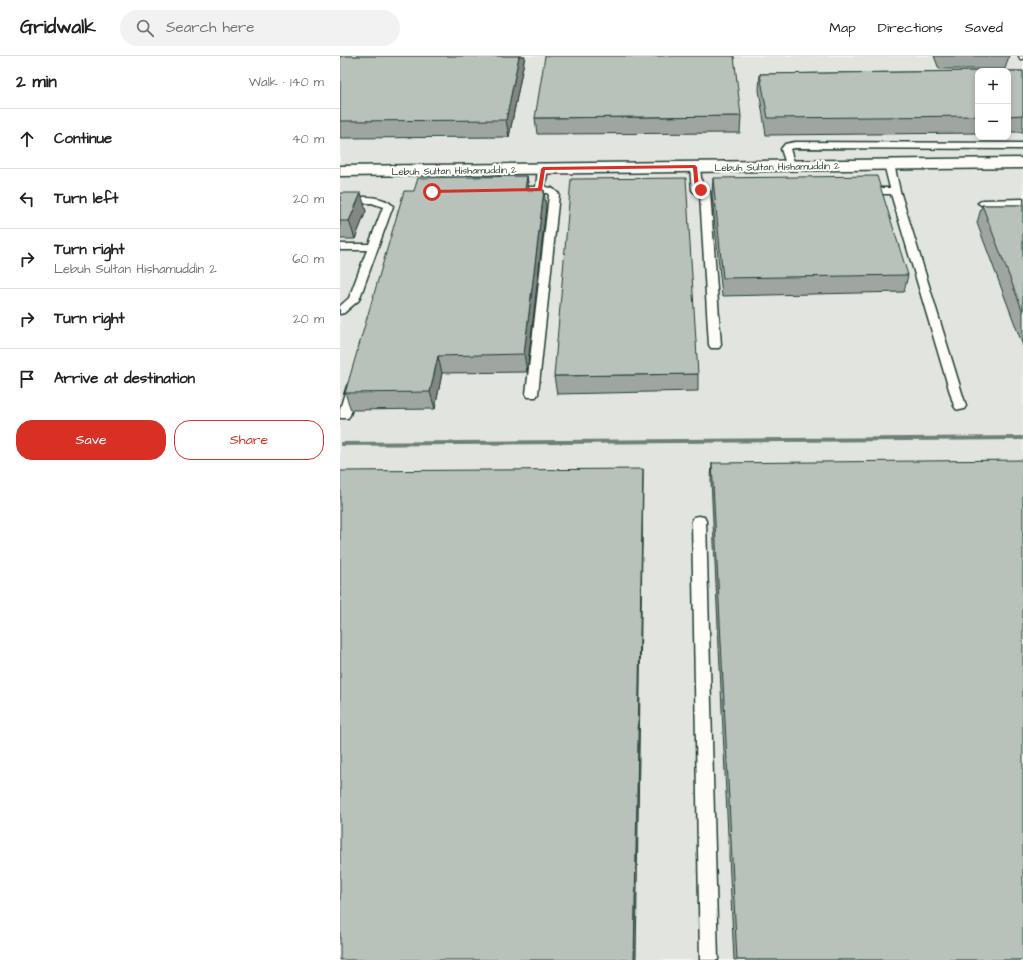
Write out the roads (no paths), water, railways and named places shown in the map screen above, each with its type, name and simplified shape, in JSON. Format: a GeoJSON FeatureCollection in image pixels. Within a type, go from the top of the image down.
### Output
{"type":"FeatureCollection","features":[{"type":"Feature","properties":{"kind":"street","name":"Lebuh Sultan Hishamuddin 2"},"geometry":{"type":"LineString","coordinates":[[340,171],[1023,162]]}},
{"type":"Feature","properties":{"kind":"lane"},"geometry":{"type":"LineString","coordinates":[[790,166],[786,149],[788,146],[795,145],[1023,146]]}},
{"type":"Feature","properties":{"kind":"lane"},"geometry":{"type":"LineString","coordinates":[[889,164],[895,191],[960,406]]}},
{"type":"Feature","properties":{"kind":"lane"},"geometry":{"type":"LineString","coordinates":[[695,167],[693,190],[705,192],[715,345]]}},
{"type":"Feature","properties":{"kind":"lane"},"geometry":{"type":"LineString","coordinates":[[540,190],[543,169]]}},
{"type":"Feature","properties":{"kind":"lane"},"geometry":{"type":"LineString","coordinates":[[501,190],[549,190],[554,194],[532,394]]}},
{"type":"Feature","properties":{"kind":"lane"},"geometry":{"type":"LineString","coordinates":[[856,192],[895,191]]}},
{"type":"Feature","properties":{"kind":"lane"},"geometry":{"type":"LineString","coordinates":[[340,201],[376,202],[384,203],[388,206],[354,300],[340,311]]}},
{"type":"Feature","properties":{"kind":"lane"},"geometry":{"type":"LineString","coordinates":[[982,203],[1023,202]]}},
{"type":"Feature","properties":{"kind":"lane"},"geometry":{"type":"LineString","coordinates":[[340,247],[373,247]]}},
{"type":"Feature","properties":{"kind":"lane"},"geometry":{"type":"LineString","coordinates":[[344,414],[355,377]]}},
{"type":"Feature","properties":{"kind":"lane"},"geometry":{"type":"LineString","coordinates":[[699,521],[709,960]]}},
{"type":"Feature","properties":{"kind":"waterway"},"geometry":{"type":"LineString","coordinates":[[340,444],[1023,438]]}}]}
